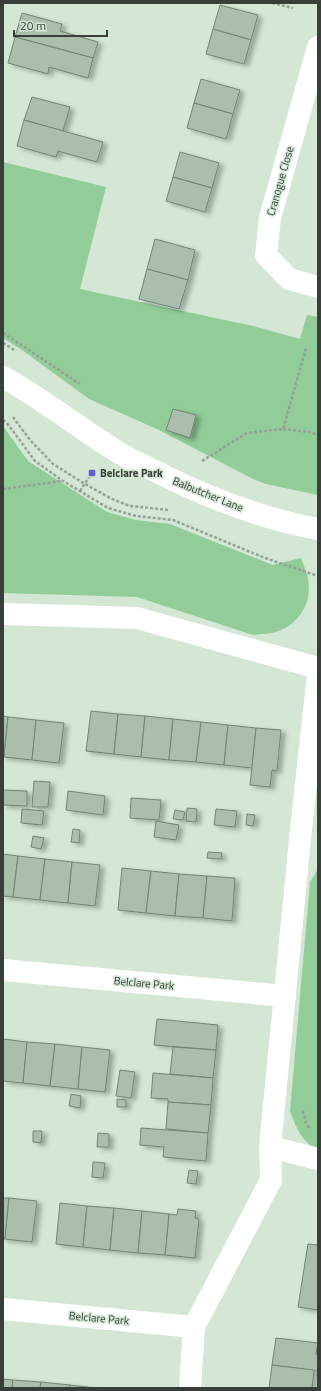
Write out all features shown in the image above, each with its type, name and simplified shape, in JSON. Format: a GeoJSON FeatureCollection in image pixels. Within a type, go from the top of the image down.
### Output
{"type":"FeatureCollection","features":[{"type":"Feature","properties":{"kind":"street","name":"Cranogue Close"},"geometry":{"type":"LineString","coordinates":[[318,47],[270,218],[266,254],[289,279],[318,287]]}},
{"type":"Feature","properties":{"kind":"street","name":"Balbutcher Lane"},"geometry":{"type":"LineString","coordinates":[[3,377],[26,390],[123,455],[190,489],[222,502],[297,526],[318,529]]}},
{"type":"Feature","properties":{"kind":"street"},"geometry":{"type":"LineString","coordinates":[[3,614],[137,618],[318,668]]}},
{"type":"Feature","properties":{"kind":"street"},"geometry":{"type":"LineString","coordinates":[[190,1388],[194,1327],[271,1180],[270,1147],[285,996],[310,830],[318,674]]}},
{"type":"Feature","properties":{"kind":"street","name":"Belclare Park"},"geometry":{"type":"LineString","coordinates":[[3,970],[285,996]]}},
{"type":"Feature","properties":{"kind":"street"},"geometry":{"type":"LineString","coordinates":[[270,1147],[318,1159]]}},
{"type":"Feature","properties":{"kind":"street","name":"Belclare Park"},"geometry":{"type":"LineString","coordinates":[[3,1309],[194,1327]]}},
{"type":"Feature","properties":{"kind":"path"},"geometry":{"type":"LineString","coordinates":[[272,3],[293,8]]}},
{"type":"Feature","properties":{"kind":"path"},"geometry":{"type":"LineString","coordinates":[[3,333],[80,384]]}},
{"type":"Feature","properties":{"kind":"path"},"geometry":{"type":"LineString","coordinates":[[283,429],[306,348]]}},
{"type":"Feature","properties":{"kind":"path"},"geometry":{"type":"LineString","coordinates":[[3,420],[35,461],[80,492],[108,508],[136,516],[173,520],[265,558],[318,576]]}},
{"type":"Feature","properties":{"kind":"path"},"geometry":{"type":"LineString","coordinates":[[202,461],[247,433],[283,429],[310,432],[318,435]]}},
{"type":"Feature","properties":{"kind":"path"},"geometry":{"type":"LineString","coordinates":[[80,492],[92,473]]}},
{"type":"Feature","properties":{"kind":"path"},"geometry":{"type":"LineString","coordinates":[[3,488],[63,481]]}},
{"type":"Feature","properties":{"kind":"green space"},"geometry":{"type":"Polygon","coordinates":[[[3,162],[106,187],[80,289],[253,326],[300,339],[307,315],[318,317],[318,495],[266,484],[253,479],[159,430],[89,399],[22,350],[3,338],[3,162]]]}},
{"type":"Feature","properties":{"kind":"green space"},"geometry":{"type":"Polygon","coordinates":[[[3,426],[28,461],[107,512],[136,520],[170,524],[273,565],[301,558],[309,588],[308,597],[301,613],[289,626],[281,630],[272,633],[253,635],[137,597],[3,593],[3,426]]]}},
{"type":"Feature","properties":{"kind":"green space"},"geometry":{"type":"Polygon","coordinates":[[[318,869],[318,1151],[307,1143],[300,1134],[290,1111],[310,882],[318,869]]]}},
{"type":"Feature","properties":{"kind":"building"},"geometry":{"type":"Polygon","coordinates":[[[220,5],[258,15],[251,40],[213,29],[220,5]]]}},
{"type":"Feature","properties":{"kind":"building"},"geometry":{"type":"Polygon","coordinates":[[[22,13],[62,24],[60,31],[98,42],[93,58],[15,37],[22,13]]]}},
{"type":"Feature","properties":{"kind":"building"},"geometry":{"type":"Polygon","coordinates":[[[213,29],[251,40],[244,64],[206,54],[213,29]]]}},
{"type":"Feature","properties":{"kind":"building"},"geometry":{"type":"Polygon","coordinates":[[[15,37],[93,58],[88,78],[49,67],[48,74],[8,63],[15,37]]]}},
{"type":"Feature","properties":{"kind":"building"},"geometry":{"type":"Polygon","coordinates":[[[201,79],[240,90],[233,114],[194,103],[201,79]]]}},
{"type":"Feature","properties":{"kind":"building"},"geometry":{"type":"Polygon","coordinates":[[[32,97],[70,107],[63,131],[24,120],[32,97]]]}},
{"type":"Feature","properties":{"kind":"building"},"geometry":{"type":"Polygon","coordinates":[[[194,103],[233,114],[226,139],[187,128],[194,103]]]}},
{"type":"Feature","properties":{"kind":"building"},"geometry":{"type":"Polygon","coordinates":[[[24,120],[103,142],[97,162],[58,151],[56,157],[17,146],[24,120]]]}},
{"type":"Feature","properties":{"kind":"building"},"geometry":{"type":"Polygon","coordinates":[[[180,152],[219,163],[212,188],[173,177],[180,152]]]}},
{"type":"Feature","properties":{"kind":"building"},"geometry":{"type":"Polygon","coordinates":[[[173,177],[212,188],[205,212],[166,201],[173,177]]]}},
{"type":"Feature","properties":{"kind":"building"},"geometry":{"type":"Polygon","coordinates":[[[155,239],[195,250],[188,280],[147,269],[155,239]]]}},
{"type":"Feature","properties":{"kind":"building"},"geometry":{"type":"Polygon","coordinates":[[[147,269],[188,280],[179,309],[139,299],[147,269]]]}},
{"type":"Feature","properties":{"kind":"building"},"geometry":{"type":"Polygon","coordinates":[[[173,409],[196,415],[190,438],[166,430],[173,409]]]}},
{"type":"Feature","properties":{"kind":"building"},"geometry":{"type":"Polygon","coordinates":[[[91,711],[118,714],[114,754],[86,751],[91,711]]]}},
{"type":"Feature","properties":{"kind":"building"},"geometry":{"type":"Polygon","coordinates":[[[118,714],[145,716],[141,757],[114,754],[118,714]]]}},
{"type":"Feature","properties":{"kind":"building"},"geometry":{"type":"Polygon","coordinates":[[[3,716],[8,717],[4,757],[3,757],[3,716]]]}},
{"type":"Feature","properties":{"kind":"building"},"geometry":{"type":"Polygon","coordinates":[[[145,716],[173,719],[169,760],[141,757],[145,716]]]}},
{"type":"Feature","properties":{"kind":"building"},"geometry":{"type":"Polygon","coordinates":[[[8,717],[36,720],[32,760],[4,757],[8,717]]]}},
{"type":"Feature","properties":{"kind":"building"},"geometry":{"type":"Polygon","coordinates":[[[173,719],[201,722],[196,762],[169,760],[173,719]]]}},
{"type":"Feature","properties":{"kind":"building"},"geometry":{"type":"Polygon","coordinates":[[[36,720],[64,723],[59,763],[32,760],[36,720]]]}},
{"type":"Feature","properties":{"kind":"building"},"geometry":{"type":"Polygon","coordinates":[[[201,722],[228,725],[224,765],[196,762],[201,722]]]}},
{"type":"Feature","properties":{"kind":"building"},"geometry":{"type":"Polygon","coordinates":[[[228,725],[256,728],[252,768],[224,765],[228,725]]]}},
{"type":"Feature","properties":{"kind":"building"},"geometry":{"type":"Polygon","coordinates":[[[256,728],[281,730],[277,771],[272,770],[270,787],[250,785],[256,728]]]}},
{"type":"Feature","properties":{"kind":"building"},"geometry":{"type":"Polygon","coordinates":[[[34,781],[50,782],[48,807],[32,807],[34,781]]]}},
{"type":"Feature","properties":{"kind":"building"},"geometry":{"type":"Polygon","coordinates":[[[3,790],[27,791],[27,806],[3,805],[3,790]]]}},
{"type":"Feature","properties":{"kind":"building"},"geometry":{"type":"Polygon","coordinates":[[[68,791],[105,796],[103,815],[66,810],[68,791]]]}},
{"type":"Feature","properties":{"kind":"building"},"geometry":{"type":"Polygon","coordinates":[[[131,798],[161,800],[159,820],[130,818],[131,798]]]}},
{"type":"Feature","properties":{"kind":"building"},"geometry":{"type":"Polygon","coordinates":[[[187,808],[197,809],[196,822],[186,821],[187,808]]]}},
{"type":"Feature","properties":{"kind":"building"},"geometry":{"type":"Polygon","coordinates":[[[22,809],[44,811],[42,825],[21,823],[22,809]]]}},
{"type":"Feature","properties":{"kind":"building"},"geometry":{"type":"Polygon","coordinates":[[[216,809],[237,811],[235,827],[214,825],[216,809]]]}},
{"type":"Feature","properties":{"kind":"building"},"geometry":{"type":"Polygon","coordinates":[[[175,810],[185,812],[183,820],[173,819],[175,810]]]}},
{"type":"Feature","properties":{"kind":"building"},"geometry":{"type":"Polygon","coordinates":[[[247,814],[255,815],[253,826],[246,825],[247,814]]]}},
{"type":"Feature","properties":{"kind":"building"},"geometry":{"type":"Polygon","coordinates":[[[156,821],[179,825],[176,840],[154,837],[156,821]]]}},
{"type":"Feature","properties":{"kind":"building"},"geometry":{"type":"Polygon","coordinates":[[[73,829],[80,830],[79,843],[71,842],[73,829]]]}},
{"type":"Feature","properties":{"kind":"building"},"geometry":{"type":"Polygon","coordinates":[[[33,836],[44,838],[41,849],[31,847],[33,836]]]}},
{"type":"Feature","properties":{"kind":"building"},"geometry":{"type":"Polygon","coordinates":[[[208,852],[222,853],[221,859],[207,858],[208,852]]]}},
{"type":"Feature","properties":{"kind":"building"},"geometry":{"type":"Polygon","coordinates":[[[3,854],[18,856],[13,897],[3,896],[3,854]]]}},
{"type":"Feature","properties":{"kind":"building"},"geometry":{"type":"Polygon","coordinates":[[[18,856],[45,859],[40,900],[13,897],[18,856]]]}},
{"type":"Feature","properties":{"kind":"building"},"geometry":{"type":"Polygon","coordinates":[[[45,859],[72,862],[68,903],[40,900],[45,859]]]}},
{"type":"Feature","properties":{"kind":"building"},"geometry":{"type":"Polygon","coordinates":[[[72,862],[100,865],[95,906],[68,903],[72,862]]]}},
{"type":"Feature","properties":{"kind":"building"},"geometry":{"type":"Polygon","coordinates":[[[122,868],[151,871],[146,913],[118,910],[122,868]]]}},
{"type":"Feature","properties":{"kind":"building"},"geometry":{"type":"Polygon","coordinates":[[[151,871],[179,874],[175,916],[146,913],[151,871]]]}},
{"type":"Feature","properties":{"kind":"building"},"geometry":{"type":"Polygon","coordinates":[[[179,874],[207,876],[203,918],[175,916],[179,874]]]}},
{"type":"Feature","properties":{"kind":"building"},"geometry":{"type":"Polygon","coordinates":[[[207,876],[235,878],[232,921],[203,918],[207,876]]]}},
{"type":"Feature","properties":{"kind":"building"},"geometry":{"type":"Polygon","coordinates":[[[157,1019],[218,1025],[216,1050],[154,1045],[157,1019]]]}},
{"type":"Feature","properties":{"kind":"building"},"geometry":{"type":"Polygon","coordinates":[[[3,1039],[27,1042],[23,1083],[3,1081],[3,1039]]]}},
{"type":"Feature","properties":{"kind":"building"},"geometry":{"type":"Polygon","coordinates":[[[27,1042],[55,1044],[50,1086],[23,1083],[27,1042]]]}},
{"type":"Feature","properties":{"kind":"building"},"geometry":{"type":"Polygon","coordinates":[[[55,1044],[82,1047],[78,1089],[50,1086],[55,1044]]]}},
{"type":"Feature","properties":{"kind":"building"},"geometry":{"type":"Polygon","coordinates":[[[82,1047],[110,1050],[105,1092],[78,1089],[82,1047]]]}},
{"type":"Feature","properties":{"kind":"building"},"geometry":{"type":"Polygon","coordinates":[[[173,1047],[216,1050],[213,1078],[170,1074],[173,1047]]]}},
{"type":"Feature","properties":{"kind":"building"},"geometry":{"type":"Polygon","coordinates":[[[120,1070],[135,1072],[131,1098],[116,1096],[120,1070]]]}},
{"type":"Feature","properties":{"kind":"building"},"geometry":{"type":"Polygon","coordinates":[[[153,1073],[213,1078],[211,1105],[168,1102],[168,1099],[151,1098],[153,1073]]]}},
{"type":"Feature","properties":{"kind":"building"},"geometry":{"type":"Polygon","coordinates":[[[71,1094],[81,1096],[80,1108],[69,1106],[71,1094]]]}},
{"type":"Feature","properties":{"kind":"building"},"geometry":{"type":"Polygon","coordinates":[[[117,1099],[126,1100],[126,1107],[117,1107],[117,1099]]]}},
{"type":"Feature","properties":{"kind":"building"},"geometry":{"type":"Polygon","coordinates":[[[168,1102],[211,1105],[208,1133],[166,1129],[168,1102]]]}},
{"type":"Feature","properties":{"kind":"building"},"geometry":{"type":"Polygon","coordinates":[[[141,1128],[208,1133],[206,1161],[163,1157],[164,1147],[140,1145],[141,1128]]]}},
{"type":"Feature","properties":{"kind":"building"},"geometry":{"type":"Polygon","coordinates":[[[33,1131],[42,1131],[41,1143],[33,1142],[33,1131]]]}},
{"type":"Feature","properties":{"kind":"building"},"geometry":{"type":"Polygon","coordinates":[[[98,1133],[109,1134],[109,1147],[97,1147],[98,1133]]]}},
{"type":"Feature","properties":{"kind":"building"},"geometry":{"type":"Polygon","coordinates":[[[93,1162],[105,1163],[103,1178],[92,1177],[93,1162]]]}},
{"type":"Feature","properties":{"kind":"building"},"geometry":{"type":"Polygon","coordinates":[[[189,1170],[198,1171],[196,1184],[187,1183],[189,1170]]]}},
{"type":"Feature","properties":{"kind":"building"},"geometry":{"type":"Polygon","coordinates":[[[3,1198],[9,1198],[5,1239],[3,1239],[3,1198]]]}},
{"type":"Feature","properties":{"kind":"building"},"geometry":{"type":"Polygon","coordinates":[[[9,1198],[37,1201],[32,1242],[5,1239],[9,1198]]]}},
{"type":"Feature","properties":{"kind":"building"},"geometry":{"type":"Polygon","coordinates":[[[60,1203],[87,1206],[83,1247],[56,1244],[60,1203]]]}},
{"type":"Feature","properties":{"kind":"building"},"geometry":{"type":"Polygon","coordinates":[[[87,1206],[114,1208],[110,1250],[83,1247],[87,1206]]]}},
{"type":"Feature","properties":{"kind":"building"},"geometry":{"type":"Polygon","coordinates":[[[114,1208],[142,1211],[138,1253],[110,1250],[114,1208]]]}},
{"type":"Feature","properties":{"kind":"building"},"geometry":{"type":"Polygon","coordinates":[[[178,1209],[196,1211],[195,1218],[199,1219],[195,1258],[165,1255],[169,1214],[177,1215],[178,1209]]]}},
{"type":"Feature","properties":{"kind":"building"},"geometry":{"type":"Polygon","coordinates":[[[142,1211],[169,1214],[165,1255],[138,1253],[142,1211]]]}},
{"type":"Feature","properties":{"kind":"building"},"geometry":{"type":"Polygon","coordinates":[[[308,1244],[318,1245],[318,1310],[298,1307],[308,1244]]]}},
{"type":"Feature","properties":{"kind":"building"},"geometry":{"type":"Polygon","coordinates":[[[276,1338],[318,1343],[316,1354],[318,1355],[318,1371],[272,1365],[276,1338]]]}},
{"type":"Feature","properties":{"kind":"building"},"geometry":{"type":"Polygon","coordinates":[[[272,1365],[314,1370],[312,1388],[269,1388],[272,1365]]]}},
{"type":"Feature","properties":{"kind":"building"},"geometry":{"type":"Polygon","coordinates":[[[3,1379],[13,1380],[12,1388],[3,1388],[3,1379]]]}},
{"type":"Feature","properties":{"kind":"building"},"geometry":{"type":"Polygon","coordinates":[[[13,1380],[41,1382],[40,1388],[12,1388],[13,1380]]]}},
{"type":"Feature","properties":{"kind":"building"},"geometry":{"type":"Polygon","coordinates":[[[41,1382],[70,1385],[69,1388],[40,1388],[41,1382]]]}},
{"type":"Feature","properties":{"kind":"building"},"geometry":{"type":"Polygon","coordinates":[[[70,1385],[96,1388],[69,1388],[70,1385]]]}},
{"type":"Feature","properties":{"kind":"place","name":"Belclare Park"},"geometry":{"type":"Point","coordinates":[92,473]}}]}
